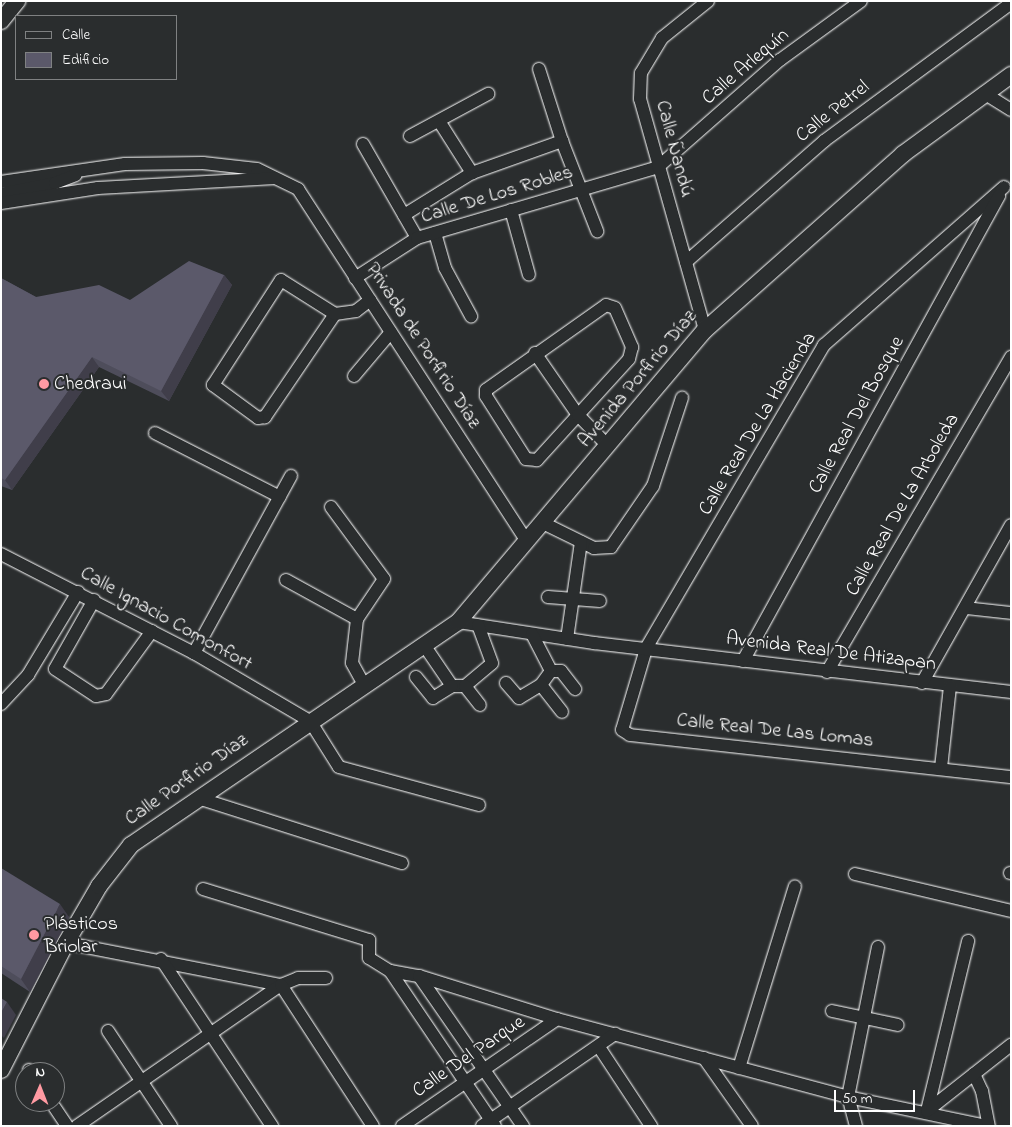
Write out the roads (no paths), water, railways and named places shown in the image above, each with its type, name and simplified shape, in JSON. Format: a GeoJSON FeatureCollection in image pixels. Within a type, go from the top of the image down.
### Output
{"type":"FeatureCollection","features":[{"type":"Feature","properties":{"kind":"main road"},"geometry":{"type":"LineString","coordinates":[[1,21],[17,1]]}},
{"type":"Feature","properties":{"kind":"main road","name":"Avenida Porfirio Díaz"},"geometry":{"type":"LineString","coordinates":[[310,721],[458,622],[705,330],[903,154],[1011,75]]}},
{"type":"Feature","properties":{"kind":"main road","name":"Calle Porfirio Díaz"},"geometry":{"type":"LineString","coordinates":[[1,1070],[66,943],[99,886],[131,845],[310,721]]}},
{"type":"Feature","properties":{"kind":"street","name":"Calle Ñandú"},"geometry":{"type":"LineString","coordinates":[[705,330],[640,99],[641,73],[662,38],[708,1]]}},
{"type":"Feature","properties":{"kind":"street","name":"Calle Arlequín"},"geometry":{"type":"LineString","coordinates":[[658,167],[780,60],[861,1]]}},
{"type":"Feature","properties":{"kind":"street","name":"Calle Petrel"},"geometry":{"type":"LineString","coordinates":[[686,262],[824,141],[1011,3]]}},
{"type":"Feature","properties":{"kind":"street"},"geometry":{"type":"LineString","coordinates":[[539,68],[562,141],[597,231]]}},
{"type":"Feature","properties":{"kind":"street"},"geometry":{"type":"LineString","coordinates":[[984,93],[1011,110]]}},
{"type":"Feature","properties":{"kind":"street"},"geometry":{"type":"LineString","coordinates":[[410,136],[488,94]]}},
{"type":"Feature","properties":{"kind":"street"},"geometry":{"type":"LineString","coordinates":[[439,121],[472,173]]}},
{"type":"Feature","properties":{"kind":"street"},"geometry":{"type":"LineString","coordinates":[[404,215],[472,173],[562,141]]}},
{"type":"Feature","properties":{"kind":"street"},"geometry":{"type":"LineString","coordinates":[[363,144],[417,238]]}},
{"type":"Feature","properties":{"kind":"street"},"geometry":{"type":"LineString","coordinates":[[203,184],[210,174],[204,163]]}},
{"type":"Feature","properties":{"kind":"street","name":"Privada de Porfirio Díaz"},"geometry":{"type":"LineString","coordinates":[[1,182],[125,164],[204,163],[238,164],[280,178],[298,189],[527,542]]}},
{"type":"Feature","properties":{"kind":"street","name":"Calle De Los Robles"},"geometry":{"type":"LineString","coordinates":[[355,278],[417,238],[658,167]]}},
{"type":"Feature","properties":{"kind":"street"},"geometry":{"type":"LineString","coordinates":[[75,181],[92,168]]}},
{"type":"Feature","properties":{"kind":"street"},"geometry":{"type":"LineString","coordinates":[[1,203],[98,188],[203,184],[280,178]]}},
{"type":"Feature","properties":{"kind":"street"},"geometry":{"type":"LineString","coordinates":[[1,194],[75,181],[98,188]]}},
{"type":"Feature","properties":{"kind":"street","name":"Calle Real De La Hacienda"},"geometry":{"type":"LineString","coordinates":[[646,649],[824,345],[1007,189]]}},
{"type":"Feature","properties":{"kind":"street","name":"Calle Real Del Bosque"},"geometry":{"type":"LineString","coordinates":[[743,661],[1007,189]]}},
{"type":"Feature","properties":{"kind":"street"},"geometry":{"type":"LineString","coordinates":[[511,210],[529,274]]}},
{"type":"Feature","properties":{"kind":"street"},"geometry":{"type":"LineString","coordinates":[[435,232],[445,268],[471,316]]}},
{"type":"Feature","properties":{"kind":"street"},"geometry":{"type":"LineString","coordinates":[[335,314],[265,417],[258,418],[214,385],[281,280],[335,314],[356,311],[370,300]]}},
{"type":"Feature","properties":{"kind":"street"},"geometry":{"type":"LineString","coordinates":[[606,305],[615,308],[632,353],[578,415],[537,460],[526,459],[486,396],[486,390],[535,353],[606,305]]}},
{"type":"Feature","properties":{"kind":"street"},"geometry":{"type":"LineString","coordinates":[[354,376],[391,332]]}},
{"type":"Feature","properties":{"kind":"street"},"geometry":{"type":"LineString","coordinates":[[535,353],[578,415],[608,446]]}},
{"type":"Feature","properties":{"kind":"street","name":"Calle Real De La Arboleda"},"geometry":{"type":"LineString","coordinates":[[827,672],[1011,356]]}},
{"type":"Feature","properties":{"kind":"street"},"geometry":{"type":"LineString","coordinates":[[543,523],[594,548],[611,547],[648,497],[682,398]]}},
{"type":"Feature","properties":{"kind":"street"},"geometry":{"type":"LineString","coordinates":[[155,433],[280,497]]}},
{"type":"Feature","properties":{"kind":"street"},"geometry":{"type":"LineString","coordinates":[[194,653],[291,476]]}},
{"type":"Feature","properties":{"kind":"street"},"geometry":{"type":"LineString","coordinates":[[331,507],[384,579],[357,619],[352,663],[364,685]]}},
{"type":"Feature","properties":{"kind":"street"},"geometry":{"type":"LineString","coordinates":[[922,683],[966,608],[1011,525]]}},
{"type":"Feature","properties":{"kind":"street"},"geometry":{"type":"LineString","coordinates":[[568,639],[580,542]]}},
{"type":"Feature","properties":{"kind":"street","name":"Calle Ignacio Comonfort"},"geometry":{"type":"LineString","coordinates":[[1,554],[94,600],[194,653],[310,721]]}},
{"type":"Feature","properties":{"kind":"street"},"geometry":{"type":"LineString","coordinates":[[286,580],[357,619]]}},
{"type":"Feature","properties":{"kind":"street"},"geometry":{"type":"LineString","coordinates":[[1,704],[28,675],[78,592]]}},
{"type":"Feature","properties":{"kind":"street"},"geometry":{"type":"LineString","coordinates":[[548,597],[600,601]]}},
{"type":"Feature","properties":{"kind":"street"},"geometry":{"type":"LineString","coordinates":[[94,600],[55,669],[96,696],[106,694],[152,631]]}},
{"type":"Feature","properties":{"kind":"street"},"geometry":{"type":"LineString","coordinates":[[966,608],[1011,613]]}},
{"type":"Feature","properties":{"kind":"street"},"geometry":{"type":"LineString","coordinates":[[416,677],[433,698],[452,686],[465,686],[492,663],[478,625],[458,622]]}},
{"type":"Feature","properties":{"kind":"street","name":"Avenida Real De Atizapan"},"geometry":{"type":"LineString","coordinates":[[478,625],[568,639],[827,672],[1011,692]]}},
{"type":"Feature","properties":{"kind":"street"},"geometry":{"type":"LineString","coordinates":[[532,634],[551,671]]}},
{"type":"Feature","properties":{"kind":"street"},"geometry":{"type":"LineString","coordinates":[[424,645],[452,686]]}},
{"type":"Feature","properties":{"kind":"street","name":"Calle Real De Las Lomas"},"geometry":{"type":"LineString","coordinates":[[646,649],[622,722],[622,730],[630,734],[1011,777]]}},
{"type":"Feature","properties":{"kind":"street"},"geometry":{"type":"LineString","coordinates":[[506,683],[519,698],[541,685],[551,671]]}},
{"type":"Feature","properties":{"kind":"street"},"geometry":{"type":"LineString","coordinates":[[551,671],[561,671],[574,689]]}},
{"type":"Feature","properties":{"kind":"street"},"geometry":{"type":"LineString","coordinates":[[541,685],[562,712]]}},
{"type":"Feature","properties":{"kind":"street"},"geometry":{"type":"LineString","coordinates":[[465,686],[480,705]]}},
{"type":"Feature","properties":{"kind":"street"},"geometry":{"type":"LineString","coordinates":[[941,768],[950,686]]}},
{"type":"Feature","properties":{"kind":"street"},"geometry":{"type":"LineString","coordinates":[[310,721],[339,767],[479,805]]}},
{"type":"Feature","properties":{"kind":"street"},"geometry":{"type":"LineString","coordinates":[[198,798],[402,863]]}},
{"type":"Feature","properties":{"kind":"street"},"geometry":{"type":"LineString","coordinates":[[854,874],[1011,911]]}},
{"type":"Feature","properties":{"kind":"street"},"geometry":{"type":"LineString","coordinates":[[739,1068],[795,886]]}},
{"type":"Feature","properties":{"kind":"street"},"geometry":{"type":"LineString","coordinates":[[203,889],[369,940],[369,958],[390,971],[419,976],[557,1019],[739,1068],[848,1096],[927,1111],[988,1126],[982,1091],[974,1074]]}},
{"type":"Feature","properties":{"kind":"street"},"geometry":{"type":"LineString","coordinates":[[927,1111],[968,941]]}},
{"type":"Feature","properties":{"kind":"street"},"geometry":{"type":"LineString","coordinates":[[66,943],[161,959],[282,985],[373,1126]]}},
{"type":"Feature","properties":{"kind":"street"},"geometry":{"type":"LineString","coordinates":[[856,1126],[848,1096],[878,947]]}},
{"type":"Feature","properties":{"kind":"street"},"geometry":{"type":"LineString","coordinates":[[161,959],[272,1126]]}},
{"type":"Feature","properties":{"kind":"street"},"geometry":{"type":"LineString","coordinates":[[390,971],[464,1082],[489,1124],[615,1034]]}},
{"type":"Feature","properties":{"kind":"street"},"geometry":{"type":"LineString","coordinates":[[419,976],[523,1126]]}},
{"type":"Feature","properties":{"kind":"street"},"geometry":{"type":"LineString","coordinates":[[77,1126],[282,985],[298,978],[326,978]]}},
{"type":"Feature","properties":{"kind":"street"},"geometry":{"type":"LineString","coordinates":[[832,1011],[898,1025]]}},
{"type":"Feature","properties":{"kind":"street","name":"Calle Del Parque"},"geometry":{"type":"LineString","coordinates":[[402,1126],[557,1019]]}},
{"type":"Feature","properties":{"kind":"street"},"geometry":{"type":"LineString","coordinates":[[108,1031],[140,1082],[171,1126]]}},
{"type":"Feature","properties":{"kind":"street"},"geometry":{"type":"LineString","coordinates":[[927,1111],[1011,1045]]}},
{"type":"Feature","properties":{"kind":"street"},"geometry":{"type":"LineString","coordinates":[[599,1047],[651,1126]]}},
{"type":"Feature","properties":{"kind":"street"},"geometry":{"type":"LineString","coordinates":[[704,1058],[752,1126]]}},
{"type":"Feature","properties":{"kind":"street"},"geometry":{"type":"LineString","coordinates":[[58,1112],[67,1126]]}},
{"type":"Feature","properties":{"kind":"place","name":"Chedraui"},"geometry":{"type":"Point","coordinates":[44,384]}},
{"type":"Feature","properties":{"kind":"place","name":"Plásticos Briolar"},"geometry":{"type":"Point","coordinates":[34,935]}}]}
